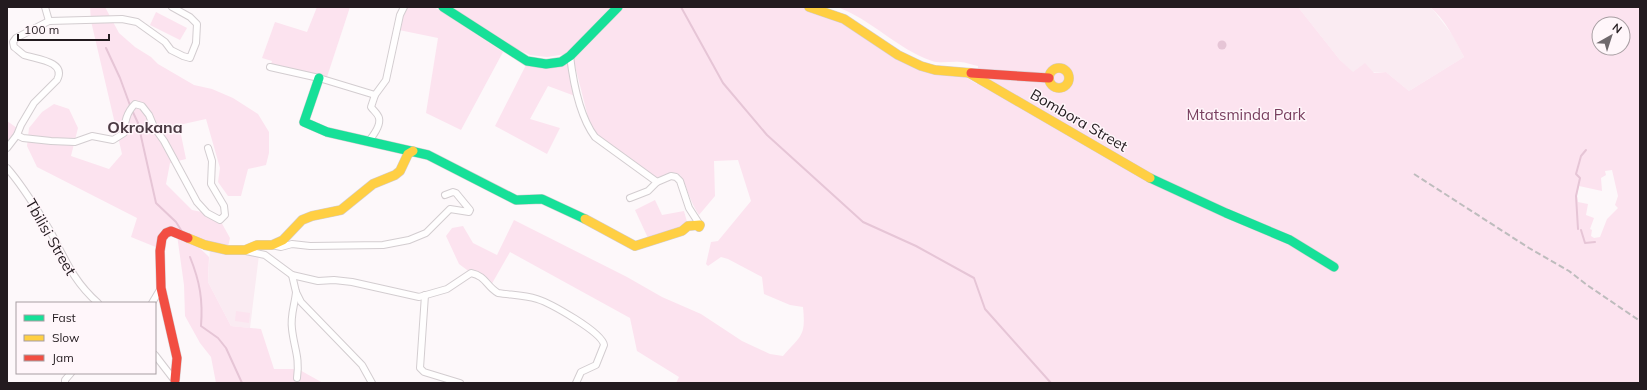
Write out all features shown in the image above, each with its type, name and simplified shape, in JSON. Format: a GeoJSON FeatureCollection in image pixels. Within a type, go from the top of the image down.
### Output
{"type":"FeatureCollection","features":[{"type":"Feature","properties":{"kind":"street"},"geometry":{"type":"LineString","coordinates":[[45,7],[49,21]]}},
{"type":"Feature","properties":{"kind":"street"},"geometry":{"type":"LineString","coordinates":[[7,148],[18,135],[21,125],[34,103],[60,76],[55,66],[44,59],[24,54],[14,47],[13,42],[16,38],[26,31],[49,21],[91,21],[111,19],[137,22],[165,42],[171,50],[190,58],[196,43],[197,24],[190,17],[172,7]]}},
{"type":"Feature","properties":{"kind":"street"},"geometry":{"type":"LineString","coordinates":[[368,142],[376,130],[379,122],[378,115],[371,107],[375,95],[386,80],[400,15],[404,7]]}},
{"type":"Feature","properties":{"kind":"street"},"geometry":{"type":"LineString","coordinates":[[443,7],[528,61],[546,64],[561,62],[570,56],[618,7]]}},
{"type":"Feature","properties":{"kind":"street","name":"Bombora Street"},"geometry":{"type":"LineString","coordinates":[[809,7],[843,18],[911,63],[935,70],[969,73],[1149,177],[1226,213],[1290,240],[1334,267]]}},
{"type":"Feature","properties":{"kind":"street"},"geometry":{"type":"LineString","coordinates":[[570,56],[576,85],[589,128],[595,137],[657,182]]}},
{"type":"Feature","properties":{"kind":"street"},"geometry":{"type":"LineString","coordinates":[[270,67],[320,78],[375,95]]}},
{"type":"Feature","properties":{"kind":"street"},"geometry":{"type":"LineString","coordinates":[[969,73],[1049,78]]}},
{"type":"Feature","properties":{"kind":"street"},"geometry":{"type":"LineString","coordinates":[[320,78],[304,122],[319,130],[368,142],[413,150],[428,155],[516,200],[542,199],[575,214],[635,246],[682,231],[688,226],[700,226]]}},
{"type":"Feature","properties":{"kind":"street"},"geometry":{"type":"LineString","coordinates":[[18,135],[22,138],[51,142],[75,142],[92,136],[113,140],[124,133],[125,120],[131,108],[135,104],[142,106],[164,141],[197,202],[207,213],[220,220],[225,215],[224,206],[211,184],[212,161],[208,148]]}},
{"type":"Feature","properties":{"kind":"street"},"geometry":{"type":"LineString","coordinates":[[272,245],[283,240],[302,220],[312,216],[340,210],[373,184],[395,175],[400,171],[408,154],[413,150]]}},
{"type":"Feature","properties":{"kind":"street","name":"Tbilisi Street"},"geometry":{"type":"LineString","coordinates":[[7,168],[21,186],[45,223],[75,278],[97,302]]}},
{"type":"Feature","properties":{"kind":"street"},"geometry":{"type":"LineString","coordinates":[[630,198],[648,191],[657,182],[671,176],[679,179],[689,208],[700,226]]}},
{"type":"Feature","properties":{"kind":"street"},"geometry":{"type":"LineString","coordinates":[[245,250],[257,245],[272,245],[281,247],[292,244],[310,246],[383,245],[418,238],[426,233],[450,209],[469,212],[470,210],[456,193],[453,192],[446,195]]}},
{"type":"Feature","properties":{"kind":"street"},"geometry":{"type":"LineString","coordinates":[[175,382],[177,358],[161,288],[160,251],[162,238],[166,233],[171,231],[205,246],[227,250],[245,250],[265,255],[292,275],[308,280],[352,282],[419,297],[447,289],[471,273],[476,274],[484,278],[492,290],[498,293],[538,299],[569,314],[601,338],[604,345],[596,365],[581,372],[576,383]]}},
{"type":"Feature","properties":{"kind":"street"},"geometry":{"type":"LineString","coordinates":[[292,275],[296,292],[301,302],[362,365],[372,383]]}},
{"type":"Feature","properties":{"kind":"street"},"geometry":{"type":"LineString","coordinates":[[153,302],[161,288]]}},
{"type":"Feature","properties":{"kind":"street"},"geometry":{"type":"LineString","coordinates":[[296,292],[291,316],[292,330],[298,356],[297,378]]}},
{"type":"Feature","properties":{"kind":"street"},"geometry":{"type":"LineString","coordinates":[[425,295],[420,368],[424,372],[460,383]]}},
{"type":"Feature","properties":{"kind":"street"},"geometry":{"type":"LineString","coordinates":[[156,356],[175,382]]}},
{"type":"Feature","properties":{"kind":"street"},"geometry":{"type":"LineString","coordinates":[[65,383],[65,380],[70,374]]}},
{"type":"Feature","properties":{"kind":"shaded area"},"geometry":{"type":"Polygon","coordinates":[[[1298,7],[1430,7],[1454,37],[1464,57],[1409,91],[1386,72],[1353,73],[1340,60],[1298,7]]]}},
{"type":"Feature","properties":{"kind":"shaded area"},"geometry":{"type":"Polygon","coordinates":[[[1222,40],[1227,45],[1222,50],[1217,45],[1222,40]]]}},
{"type":"Feature","properties":{"kind":"shaded area"},"geometry":{"type":"Polygon","coordinates":[[[210,249],[259,255],[250,328],[231,326],[208,282],[210,249]]]}},
{"type":"Feature","properties":{"kind":"green space"},"geometry":{"type":"Polygon","coordinates":[[[90,7],[105,7],[119,33],[135,47],[151,57],[158,64],[194,85],[212,89],[233,98],[258,114],[269,132],[269,153],[266,165],[248,169],[241,196],[228,196],[218,182],[220,168],[206,119],[179,125],[186,159],[170,163],[166,184],[192,210],[207,213],[220,220],[230,238],[228,247],[200,239],[174,229],[164,228],[160,232],[158,248],[131,237],[137,218],[37,167],[27,146],[29,128],[42,112],[54,104],[69,109],[78,128],[71,156],[109,169],[122,154],[91,21],[90,7]]]}},
{"type":"Feature","properties":{"kind":"green space"},"geometry":{"type":"Polygon","coordinates":[[[317,7],[350,7],[326,80],[270,67],[272,61],[262,58],[275,22],[307,32],[317,7]]]}},
{"type":"Feature","properties":{"kind":"green space"},"geometry":{"type":"Polygon","coordinates":[[[406,7],[434,7],[503,52],[461,130],[426,113],[438,38],[399,30],[402,15],[406,7]]]}},
{"type":"Feature","properties":{"kind":"green space"},"geometry":{"type":"Polygon","coordinates":[[[447,7],[613,7],[566,54],[547,57],[530,55],[519,50],[447,7]]]}},
{"type":"Feature","properties":{"kind":"green space","name":"Mtatsminda Park"},"geometry":{"type":"Polygon","coordinates":[[[623,7],[803,7],[809,11],[840,19],[892,54],[967,78],[977,84],[978,66],[962,62],[935,62],[919,56],[861,19],[837,7],[1298,7],[1340,60],[1353,72],[1365,63],[1374,73],[1386,72],[1409,91],[1464,57],[1445,24],[1430,7],[1640,7],[1640,383],[676,383],[679,377],[637,351],[630,318],[510,252],[490,287],[459,264],[446,236],[452,228],[463,226],[473,243],[497,255],[514,220],[627,277],[662,297],[701,314],[742,341],[770,354],[783,356],[801,335],[804,324],[803,307],[790,305],[764,294],[762,277],[728,259],[721,257],[708,266],[706,264],[711,242],[718,241],[751,201],[738,160],[714,161],[715,196],[699,215],[680,175],[671,174],[658,179],[596,134],[590,125],[573,58],[623,7]],[[1612,170],[1605,171],[1606,175],[1601,178],[1602,191],[1579,186],[1577,195],[1578,202],[1588,204],[1586,215],[1594,218],[1590,229],[1592,230],[1591,236],[1594,238],[1600,237],[1607,219],[1618,208],[1615,205],[1618,196],[1612,170]]]}},
{"type":"Feature","properties":{"kind":"green space"},"geometry":{"type":"Polygon","coordinates":[[[156,12],[187,28],[180,40],[150,25],[156,12]]]}},
{"type":"Feature","properties":{"kind":"green space"},"geometry":{"type":"Polygon","coordinates":[[[569,64],[575,96],[548,86],[530,119],[560,128],[547,154],[495,126],[526,65],[545,69],[569,64]]]}},
{"type":"Feature","properties":{"kind":"green space"},"geometry":{"type":"Polygon","coordinates":[[[7,121],[17,128],[16,134],[7,144],[7,121]]]}},
{"type":"Feature","properties":{"kind":"green space"},"geometry":{"type":"Polygon","coordinates":[[[655,200],[662,215],[684,211],[687,222],[680,229],[648,238],[635,210],[655,200]]]}},
{"type":"Feature","properties":{"kind":"green space"},"geometry":{"type":"Polygon","coordinates":[[[177,235],[194,244],[209,257],[208,282],[231,326],[261,329],[274,369],[298,369],[323,383],[216,383],[211,357],[200,343],[185,316],[184,285],[177,235]]]}},
{"type":"Feature","properties":{"kind":"green space"},"geometry":{"type":"Polygon","coordinates":[[[236,311],[250,313],[249,323],[235,321],[236,311]]]}},
{"type":"Feature","properties":{"kind":"waterway"},"geometry":{"type":"LineString","coordinates":[[681,7],[723,83],[767,135],[863,222],[916,246],[974,278],[985,309],[1051,383]]}},
{"type":"Feature","properties":{"kind":"waterway"},"geometry":{"type":"LineString","coordinates":[[106,48],[138,123],[156,203],[176,222],[181,230]]}},
{"type":"Feature","properties":{"kind":"waterway"},"geometry":{"type":"LineString","coordinates":[[1578,229],[1576,196],[1580,178],[1576,174],[1581,156],[1586,150]]}},
{"type":"Feature","properties":{"kind":"waterway"},"geometry":{"type":"LineString","coordinates":[[1581,230],[1585,243],[1595,242]]}},
{"type":"Feature","properties":{"kind":"waterway"},"geometry":{"type":"LineString","coordinates":[[190,257],[200,291],[202,308],[201,326],[218,338],[226,348],[242,383]]}},
{"type":"Feature","properties":{"kind":"railway"},"geometry":{"type":"LineString","coordinates":[[1414,174],[1529,248],[1569,271],[1640,321]]}},
{"type":"Feature","properties":{"kind":"traffic: fast"},"geometry":{"type":"LineString","coordinates":[[443,7],[527,61],[546,64],[561,62],[570,56],[618,7]]}},
{"type":"Feature","properties":{"kind":"traffic: fast"},"geometry":{"type":"LineString","coordinates":[[319,78],[304,122],[327,132],[428,155],[516,200],[542,199],[585,219]]}},
{"type":"Feature","properties":{"kind":"traffic: fast"},"geometry":{"type":"LineString","coordinates":[[1150,178],[1226,213],[1290,240],[1334,267]]}},
{"type":"Feature","properties":{"kind":"traffic: slow"},"geometry":{"type":"LineString","coordinates":[[809,7],[844,19],[898,55],[921,66],[935,70],[971,73]]}},
{"type":"Feature","properties":{"kind":"traffic: slow"},"geometry":{"type":"LineString","coordinates":[[1059,68],[1066,71],[1069,78],[1066,85],[1059,88],[1052,85],[1049,78],[1052,71],[1059,68]]}},
{"type":"Feature","properties":{"kind":"traffic: slow"},"geometry":{"type":"LineString","coordinates":[[969,73],[1150,178]]}},
{"type":"Feature","properties":{"kind":"traffic: slow"},"geometry":{"type":"LineString","coordinates":[[188,238],[205,245],[227,250],[245,250],[257,245],[272,245],[283,240],[302,220],[312,216],[341,210],[373,184],[395,175],[400,171],[408,154],[413,151]]}},
{"type":"Feature","properties":{"kind":"traffic: slow"},"geometry":{"type":"LineString","coordinates":[[585,219],[635,246],[682,231],[688,226],[700,225],[699,227]]}},
{"type":"Feature","properties":{"kind":"traffic: jam"},"geometry":{"type":"LineString","coordinates":[[971,73],[1049,78]]}},
{"type":"Feature","properties":{"kind":"traffic: jam"},"geometry":{"type":"LineString","coordinates":[[175,380],[177,358],[161,288],[160,251],[162,238],[166,233],[171,231],[188,238]]}},
{"type":"Feature","properties":{"kind":"district","name":"Okrokana"},"geometry":{"type":"Point","coordinates":[145,127]}}]}
